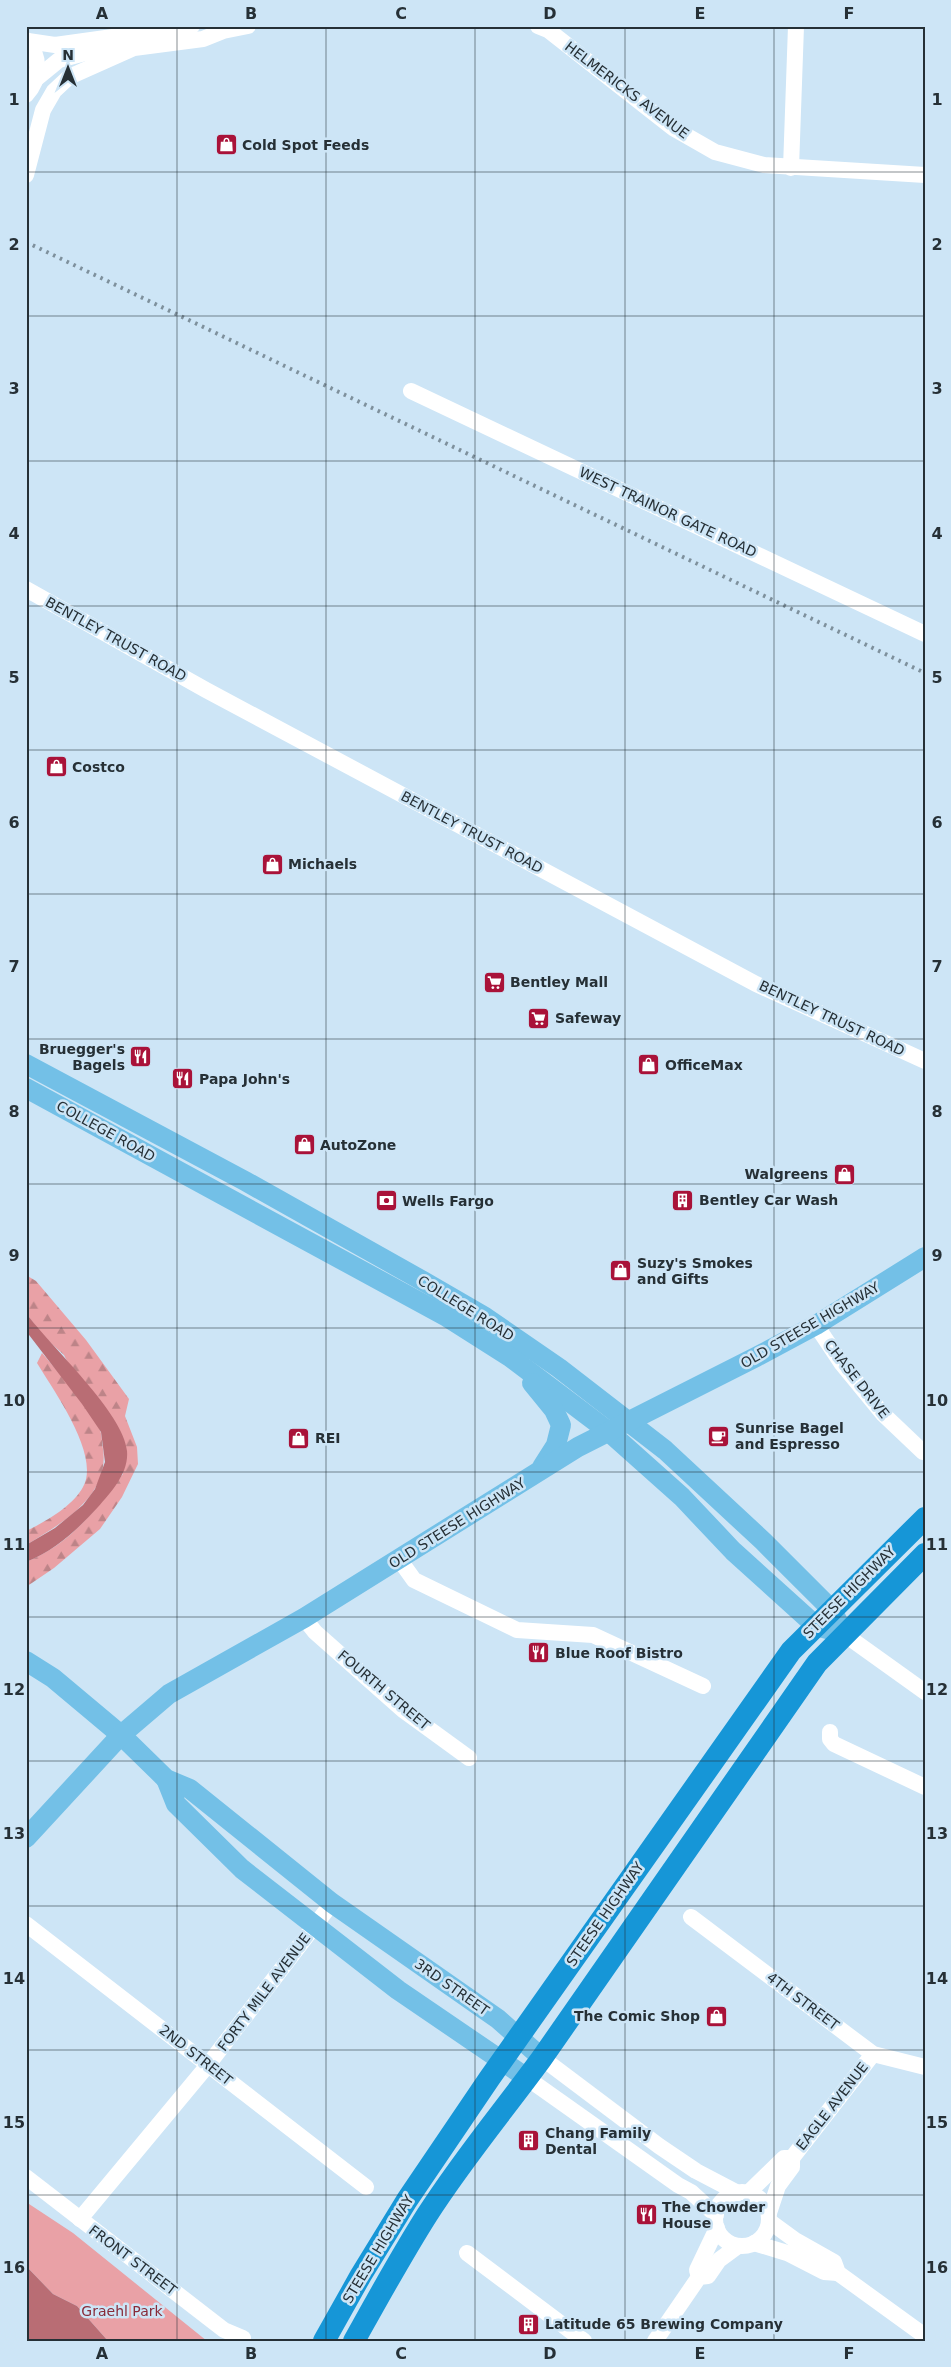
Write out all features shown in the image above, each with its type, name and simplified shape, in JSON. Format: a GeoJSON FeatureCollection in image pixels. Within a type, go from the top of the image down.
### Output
{"type":"FeatureCollection","features":[{"type":"Feature","properties":{"kind":"highway","name":"STEESE HIGHWAY"},"geometry":{"type":"LineString","coordinates":[[324,2341],[361,2275],[407,2200],[519,2037],[791,1651],[925,1518]]}},
{"type":"Feature","properties":{"kind":"highway","name":"STEESE HIGHWAY"},"geometry":{"type":"LineString","coordinates":[[354,2341],[399,2260],[428,2213],[512,2095],[542,2058],[817,1663],[925,1554]]}},
{"type":"Feature","properties":{"kind":"main road","name":"COLLEGE ROAD"},"geometry":{"type":"LineString","coordinates":[[26,1064],[245,1181],[485,1317],[559,1368],[672,1457],[832,1610],[844,1634]]}},
{"type":"Feature","properties":{"kind":"main road","name":"COLLEGE ROAD"},"geometry":{"type":"LineString","coordinates":[[26,1088],[447,1317],[510,1357],[608,1431],[682,1497],[733,1551],[816,1626],[844,1634]]}},
{"type":"Feature","properties":{"kind":"main road","name":"OLD STEESE HIGHWAY"},"geometry":{"type":"LineString","coordinates":[[26,1838],[121,1735],[169,1694],[304,1618],[539,1471],[608,1431],[756,1358],[816,1325],[925,1257]]}},
{"type":"Feature","properties":{"kind":"main road"},"geometry":{"type":"LineString","coordinates":[[510,1357],[560,1420],[560,1434],[556,1445],[539,1471]]}},
{"type":"Feature","properties":{"kind":"main road","name":"3RD STREET"},"geometry":{"type":"LineString","coordinates":[[26,1661],[53,1678],[121,1735],[166,1779],[190,1789],[332,1903],[498,2019],[542,2058]]}},
{"type":"Feature","properties":{"kind":"main road","name":"3RD STREET"},"geometry":{"type":"LineString","coordinates":[[166,1779],[176,1804],[242,1869],[398,1990],[527,2078]]}},
{"type":"Feature","properties":{"kind":"street"},"geometry":{"type":"LineString","coordinates":[[27,41],[55,45],[169,27],[192,26]]}},
{"type":"Feature","properties":{"kind":"street"},"geometry":{"type":"LineString","coordinates":[[204,26],[222,30]]}},
{"type":"Feature","properties":{"kind":"street"},"geometry":{"type":"LineString","coordinates":[[26,95],[37,78],[59,60],[108,49],[134,48],[203,39],[222,30],[248,26]]}},
{"type":"Feature","properties":{"kind":"street","name":"HELMERICKS AVENUE"},"geometry":{"type":"LineString","coordinates":[[538,26],[548,30],[673,128],[715,152],[764,165],[791,168],[925,175]]}},
{"type":"Feature","properties":{"kind":"street"},"geometry":{"type":"LineString","coordinates":[[791,168],[796,26]]}},
{"type":"Feature","properties":{"kind":"street"},"geometry":{"type":"LineString","coordinates":[[27,41],[35,52],[38,65],[37,78]]}},
{"type":"Feature","properties":{"kind":"street"},"geometry":{"type":"LineString","coordinates":[[28,172],[43,110],[54,91],[69,77],[134,48]]}},
{"type":"Feature","properties":{"kind":"street"},"geometry":{"type":"LineString","coordinates":[[26,139],[28,172]]}},
{"type":"Feature","properties":{"kind":"street","name":"WEST TRAINOR GATE ROAD"},"geometry":{"type":"LineString","coordinates":[[411,391],[925,634]]}},
{"type":"Feature","properties":{"kind":"street","name":"BENTLEY TRUST ROAD"},"geometry":{"type":"LineString","coordinates":[[26,589],[206,690],[756,984],[925,1061]]}},
{"type":"Feature","properties":{"kind":"street","name":"CHASE DRIVE"},"geometry":{"type":"LineString","coordinates":[[816,1325],[842,1364],[882,1414],[922,1452]]}},
{"type":"Feature","properties":{"kind":"street"},"geometry":{"type":"LineString","coordinates":[[399,1559],[414,1580],[517,1630],[594,1635],[703,1686]]}},
{"type":"Feature","properties":{"kind":"street","name":"FOURTH STREET"},"geometry":{"type":"LineString","coordinates":[[304,1618],[315,1632],[403,1710],[469,1758]]}},
{"type":"Feature","properties":{"kind":"street","name":"COLLEGE ROAD"},"geometry":{"type":"LineString","coordinates":[[844,1634],[925,1692]]}},
{"type":"Feature","properties":{"kind":"street"},"geometry":{"type":"LineString","coordinates":[[830,1732],[830,1739],[834,1744],[925,1786]]}},
{"type":"Feature","properties":{"kind":"street","name":"FORTY MILE AVENUE"},"geometry":{"type":"LineString","coordinates":[[80,2219],[208,2065],[332,1903]]}},
{"type":"Feature","properties":{"kind":"street","name":"4TH STREET"},"geometry":{"type":"LineString","coordinates":[[691,1917],[873,2054],[925,2067]]}},
{"type":"Feature","properties":{"kind":"street","name":"2ND STREET"},"geometry":{"type":"LineString","coordinates":[[26,1924],[366,2187]]}},
{"type":"Feature","properties":{"kind":"street","name":"EAGLE AVENUE"},"geometry":{"type":"LineString","coordinates":[[769,2217],[778,2186],[792,2167],[792,2158],[873,2054]]}},
{"type":"Feature","properties":{"kind":"street","name":"3RD STREET"},"geometry":{"type":"LineString","coordinates":[[542,2058],[658,2146],[696,2171],[743,2192]]}},
{"type":"Feature","properties":{"kind":"street","name":"3RD STREET"},"geometry":{"type":"LineString","coordinates":[[527,2078],[678,2185],[691,2192],[716,2222]]}},
{"type":"Feature","properties":{"kind":"street","name":"EAGLE AVENUE"},"geometry":{"type":"LineString","coordinates":[[743,2192],[784,2158],[792,2158]]}},
{"type":"Feature","properties":{"kind":"street","name":"FRONT STREET"},"geometry":{"type":"LineString","coordinates":[[26,2177],[224,2330],[242,2338]]}},
{"type":"Feature","properties":{"kind":"street"},"geometry":{"type":"LineString","coordinates":[[699,2277],[697,2270],[716,2222],[721,2203],[732,2194],[743,2192],[761,2200],[769,2217],[794,2240],[834,2262],[838,2273]]}},
{"type":"Feature","properties":{"kind":"street"},"geometry":{"type":"LineString","coordinates":[[655,2341],[699,2277],[708,2276],[719,2260],[767,2230],[769,2217]]}},
{"type":"Feature","properties":{"kind":"street"},"geometry":{"type":"LineString","coordinates":[[716,2222],[725,2240],[787,2253],[824,2272],[838,2273],[925,2336]]}},
{"type":"Feature","properties":{"kind":"street"},"geometry":{"type":"LineString","coordinates":[[467,2253],[584,2341]]}},
{"type":"Feature","properties":{"kind":"green space"},"geometry":{"type":"Polygon","coordinates":[[[26,1275],[36,1281],[86,1340],[129,1399],[125,1416],[137,1447],[138,1464],[122,1497],[100,1529],[54,1568],[26,1587],[26,1562],[56,1546],[68,1536],[92,1513],[123,1474],[64,1355],[43,1336],[26,1313],[26,1275]]]}},
{"type":"Feature","properties":{"kind":"green space"},"geometry":{"type":"Polygon","coordinates":[[[42,1353],[81,1400],[100,1430],[103,1466],[99,1481],[80,1507],[54,1528],[26,1545],[26,1531],[50,1518],[73,1501],[83,1487],[87,1474],[86,1458],[73,1423],[37,1363],[42,1353]]]}},
{"type":"Feature","properties":{"kind":"green space","name":"Graehl Park"},"geometry":{"type":"Polygon","coordinates":[[[26,2202],[73,2233],[207,2341],[108,2341],[77,2306],[53,2294],[26,2266],[26,2202]]]}},
{"type":"Feature","properties":{"kind":"shaded area"},"geometry":{"type":"Polygon","coordinates":[[[26,1313],[100,1399],[123,1436],[127,1459],[118,1482],[82,1524],[47,1552],[26,1562],[26,1545],[55,1528],[83,1505],[95,1489],[105,1462],[101,1432],[26,1331],[26,1313]]]}},
{"type":"Feature","properties":{"kind":"shaded area"},"geometry":{"type":"Polygon","coordinates":[[[26,2266],[53,2294],[77,2306],[108,2341],[26,2341],[26,2266]]]}},
{"type":"Feature","properties":{"kind":"railway"},"geometry":{"type":"LineString","coordinates":[[26,242],[925,673]]}},
{"type":"Feature","properties":{"kind":"place","name":"Cold Spot Feeds"},"geometry":{"type":"Point","coordinates":[226,145]}},
{"type":"Feature","properties":{"kind":"place","name":"Costco"},"geometry":{"type":"Point","coordinates":[56,767]}},
{"type":"Feature","properties":{"kind":"place","name":"Michaels"},"geometry":{"type":"Point","coordinates":[272,864]}},
{"type":"Feature","properties":{"kind":"place","name":"Bentley Mall"},"geometry":{"type":"Point","coordinates":[494,982]}},
{"type":"Feature","properties":{"kind":"place","name":"Safeway"},"geometry":{"type":"Point","coordinates":[539,1018]}},
{"type":"Feature","properties":{"kind":"place","name":"Bruegger's Bagels"},"geometry":{"type":"Point","coordinates":[141,1057]}},
{"type":"Feature","properties":{"kind":"place","name":"OfficeMax"},"geometry":{"type":"Point","coordinates":[649,1065]}},
{"type":"Feature","properties":{"kind":"place","name":"Papa John's"},"geometry":{"type":"Point","coordinates":[183,1079]}},
{"type":"Feature","properties":{"kind":"place","name":"AutoZone"},"geometry":{"type":"Point","coordinates":[304,1145]}},
{"type":"Feature","properties":{"kind":"place","name":"Walgreens"},"geometry":{"type":"Point","coordinates":[844,1174]}},
{"type":"Feature","properties":{"kind":"place","name":"Bentley Car Wash"},"geometry":{"type":"Point","coordinates":[683,1200]}},
{"type":"Feature","properties":{"kind":"place","name":"Wells Fargo"},"geometry":{"type":"Point","coordinates":[386,1201]}},
{"type":"Feature","properties":{"kind":"place","name":"Suzy's Smokes and Gifts"},"geometry":{"type":"Point","coordinates":[621,1271]}},
{"type":"Feature","properties":{"kind":"place","name":"Sunrise Bagel and Espresso"},"geometry":{"type":"Point","coordinates":[719,1436]}},
{"type":"Feature","properties":{"kind":"place","name":"REI"},"geometry":{"type":"Point","coordinates":[299,1438]}},
{"type":"Feature","properties":{"kind":"place","name":"Blue Roof Bistro"},"geometry":{"type":"Point","coordinates":[539,1653]}},
{"type":"Feature","properties":{"kind":"place","name":"The Comic Shop"},"geometry":{"type":"Point","coordinates":[716,2016]}},
{"type":"Feature","properties":{"kind":"place","name":"Chang Family Dental"},"geometry":{"type":"Point","coordinates":[529,2141]}},
{"type":"Feature","properties":{"kind":"place","name":"The Chowder House"},"geometry":{"type":"Point","coordinates":[646,2215]}},
{"type":"Feature","properties":{"kind":"place","name":"Latitude 65 Brewing Company"},"geometry":{"type":"Point","coordinates":[529,2324]}}]}
